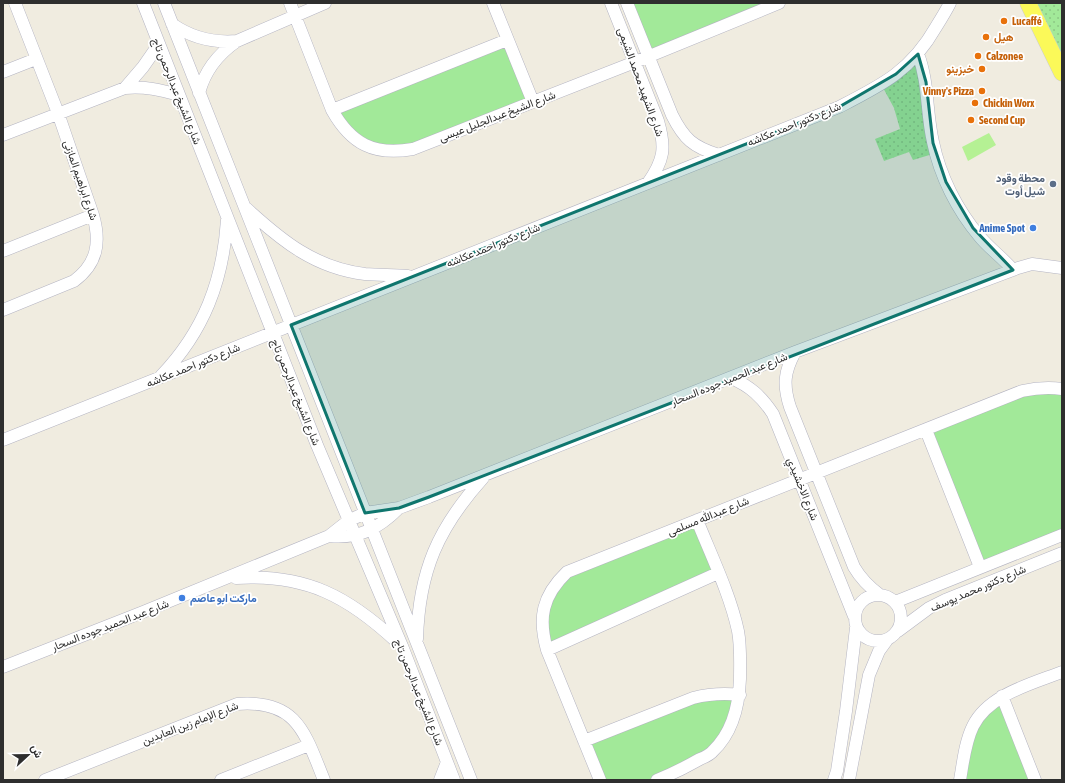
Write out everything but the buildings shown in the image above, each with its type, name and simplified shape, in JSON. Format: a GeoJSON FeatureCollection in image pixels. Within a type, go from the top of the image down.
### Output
{"type":"FeatureCollection","features":[{"type":"Feature","properties":{"kind":"main road"},"geometry":{"type":"LineString","coordinates":[[1028,3],[1062,73]]}},
{"type":"Feature","properties":{"kind":"street","name":"شارع ابراهيم المازنى"},"geometry":{"type":"LineString","coordinates":[[3,310],[74,282],[84,274],[91,264],[96,252],[94,215],[58,113],[15,3]]}},
{"type":"Feature","properties":{"kind":"street","name":"شارع الشيخ عبدالرحمن تاج"},"geometry":{"type":"LineString","coordinates":[[143,3],[272,332],[354,536],[402,646],[454,780]]}},
{"type":"Feature","properties":{"kind":"street","name":"شارع الشيخ عبدالرحمن تاج"},"geometry":{"type":"LineString","coordinates":[[164,3],[471,780]]}},
{"type":"Feature","properties":{"kind":"street","name":"شارع الشيخ عبدالجليل عيسى"},"geometry":{"type":"LineString","coordinates":[[290,3],[332,110],[340,124],[351,136],[365,145],[380,151],[397,152],[413,149],[635,62],[779,3]]}},
{"type":"Feature","properties":{"kind":"street"},"geometry":{"type":"LineString","coordinates":[[199,93],[202,83],[213,63],[224,51],[237,41],[326,3]]}},
{"type":"Feature","properties":{"kind":"street"},"geometry":{"type":"LineString","coordinates":[[493,3],[533,102]]}},
{"type":"Feature","properties":{"kind":"street","name":"شارع الشهيد محمد الشيمى"},"geometry":{"type":"LineString","coordinates":[[611,3],[663,137],[663,154],[658,170],[648,183]]}},
{"type":"Feature","properties":{"kind":"street","name":"شارع الشهيد محمد الشيمى"},"geometry":{"type":"LineString","coordinates":[[627,3],[679,130],[690,142],[704,150],[719,155]]}},
{"type":"Feature","properties":{"kind":"street","name":"شارع دكتور احمد عكاشه"},"geometry":{"type":"LineString","coordinates":[[3,440],[839,107],[896,74],[918,54],[950,3]]}},
{"type":"Feature","properties":{"kind":"street"},"geometry":{"type":"LineString","coordinates":[[172,24],[186,33],[203,39],[220,42],[237,41]]}},
{"type":"Feature","properties":{"kind":"street"},"geometry":{"type":"LineString","coordinates":[[332,110],[508,40]]}},
{"type":"Feature","properties":{"kind":"street"},"geometry":{"type":"LineString","coordinates":[[125,88],[143,67],[159,44]]}},
{"type":"Feature","properties":{"kind":"street"},"geometry":{"type":"LineString","coordinates":[[918,54],[926,82],[928,115],[933,143],[946,182],[958,206],[973,228],[1013,270]]}},
{"type":"Feature","properties":{"kind":"street"},"geometry":{"type":"LineString","coordinates":[[3,72],[36,59]]}},
{"type":"Feature","properties":{"kind":"street"},"geometry":{"type":"LineString","coordinates":[[3,135],[125,88],[151,88],[179,94]]}},
{"type":"Feature","properties":{"kind":"street"},"geometry":{"type":"LineString","coordinates":[[243,206],[282,240],[301,253],[321,262],[364,274],[414,276]]}},
{"type":"Feature","properties":{"kind":"street"},"geometry":{"type":"LineString","coordinates":[[3,251],[94,215]]}},
{"type":"Feature","properties":{"kind":"street"},"geometry":{"type":"LineString","coordinates":[[158,379],[185,347],[206,311],[220,272],[224,251],[227,216]]}},
{"type":"Feature","properties":{"kind":"street","name":"شارع عبد الحميد جوده السحار"},"geometry":{"type":"LineString","coordinates":[[3,667],[329,536],[348,521],[365,513],[399,508],[485,476],[795,352],[1013,270],[1032,264],[1062,268]]}},
{"type":"Feature","properties":{"kind":"street","name":"شارع الاخشيدي"},"geometry":{"type":"LineString","coordinates":[[795,352],[788,365],[785,379],[785,393],[854,568],[861,578],[880,595]]}},
{"type":"Feature","properties":{"kind":"street","name":"شارع الاخشيدي"},"geometry":{"type":"LineString","coordinates":[[731,378],[744,383],[756,392],[766,402],[774,414],[856,622]]}},
{"type":"Feature","properties":{"kind":"street","name":"شارع عبدالله مسلمى"},"geometry":{"type":"LineString","coordinates":[[600,780],[547,650],[543,636],[542,621],[544,607],[550,593],[558,581],[567,572],[1022,391],[1036,388],[1062,388]]}},
{"type":"Feature","properties":{"kind":"street"},"geometry":{"type":"LineString","coordinates":[[926,430],[980,568]]}},
{"type":"Feature","properties":{"kind":"street"},"geometry":{"type":"LineString","coordinates":[[417,644],[418,613],[423,582],[433,553],[446,525],[464,499],[485,476]]}},
{"type":"Feature","properties":{"kind":"street","name":"شارع عبد الحميد جوده السحار"},"geometry":{"type":"LineString","coordinates":[[329,536],[354,536],[372,529],[382,524],[399,508]]}},
{"type":"Feature","properties":{"kind":"street"},"geometry":{"type":"LineString","coordinates":[[657,780],[678,771],[712,752],[722,740],[730,726],[740,695],[741,652],[738,631],[718,573],[697,520]]}},
{"type":"Feature","properties":{"kind":"street","name":"شارع دكتور محمد يوسف"},"geometry":{"type":"LineString","coordinates":[[895,602],[1062,535]]}},
{"type":"Feature","properties":{"kind":"street","name":"شارع دكتور محمد يوسف"},"geometry":{"type":"LineString","coordinates":[[898,631],[923,612],[945,600],[1062,553]]}},
{"type":"Feature","properties":{"kind":"street"},"geometry":{"type":"LineString","coordinates":[[547,650],[718,573]]}},
{"type":"Feature","properties":{"kind":"street"},"geometry":{"type":"LineString","coordinates":[[226,578],[259,577],[278,579],[291,581],[322,590],[352,604],[378,624],[402,646]]}},
{"type":"Feature","properties":{"kind":"street"},"geometry":{"type":"LineString","coordinates":[[834,780],[837,771],[846,711],[857,607],[863,600],[871,596],[880,595],[888,597],[895,602],[901,616],[900,624],[898,631],[887,640],[879,651],[869,675],[849,780]]}},
{"type":"Feature","properties":{"kind":"street"},"geometry":{"type":"LineString","coordinates":[[856,622],[862,635],[869,640],[878,642],[887,640]]}},
{"type":"Feature","properties":{"kind":"street"},"geometry":{"type":"LineString","coordinates":[[960,780],[969,736],[980,714],[1002,696],[1062,672]]}},
{"type":"Feature","properties":{"kind":"street"},"geometry":{"type":"LineString","coordinates":[[421,697],[436,692]]}},
{"type":"Feature","properties":{"kind":"street"},"geometry":{"type":"LineString","coordinates":[[584,741],[693,698],[708,694],[724,693],[740,695]]}},
{"type":"Feature","properties":{"kind":"street"},"geometry":{"type":"LineString","coordinates":[[1002,696],[1035,780]]}},
{"type":"Feature","properties":{"kind":"street","name":"شارع الإمام زين العابدين"},"geometry":{"type":"LineString","coordinates":[[52,779],[237,704],[253,703],[268,705],[282,710],[294,720],[303,731],[324,780]]}},
{"type":"Feature","properties":{"kind":"street"},"geometry":{"type":"LineString","coordinates":[[221,780],[310,745]]}},
{"type":"Feature","properties":{"kind":"street"},"geometry":{"type":"LineString","coordinates":[[440,780],[447,762]]}},
{"type":"Feature","properties":{"kind":"highlighted area"},"geometry":{"type":"Polygon","coordinates":[[[918,54],[926,82],[933,143],[946,182],[973,228],[1013,270],[429,497],[399,508],[365,513],[291,325],[839,107],[896,74],[918,54]]]}},
{"type":"Feature","properties":{"kind":"green space"},"geometry":{"type":"Polygon","coordinates":[[[627,3],[779,3],[648,56],[627,3]]]}},
{"type":"Feature","properties":{"kind":"green space"},"geometry":{"type":"Polygon","coordinates":[[[1028,3],[1062,3],[1062,73],[1028,3]]]}},
{"type":"Feature","properties":{"kind":"green space"},"geometry":{"type":"Polygon","coordinates":[[[507,40],[533,102],[413,149],[365,145],[332,110],[507,40]]]}},
{"type":"Feature","properties":{"kind":"green space"},"geometry":{"type":"Polygon","coordinates":[[[918,54],[936,153],[913,160],[909,152],[884,161],[875,139],[900,129],[894,108],[881,84],[918,54]]]}},
{"type":"Feature","properties":{"kind":"green space"},"geometry":{"type":"Polygon","coordinates":[[[989,133],[996,145],[968,161],[962,147],[989,133]]]}},
{"type":"Feature","properties":{"kind":"green space"},"geometry":{"type":"Polygon","coordinates":[[[1062,389],[1062,535],[980,567],[926,430],[1022,391],[1062,389]]]}},
{"type":"Feature","properties":{"kind":"green space"},"geometry":{"type":"Polygon","coordinates":[[[697,520],[718,573],[547,650],[550,593],[567,572],[697,520]]]}},
{"type":"Feature","properties":{"kind":"green space"},"geometry":{"type":"Polygon","coordinates":[[[740,695],[723,740],[653,780],[600,780],[584,741],[693,698],[740,695]]]}},
{"type":"Feature","properties":{"kind":"green space"},"geometry":{"type":"Polygon","coordinates":[[[1002,696],[1035,780],[960,780],[969,736],[1002,696]]]}},
{"type":"Feature","properties":{"kind":"place","name":"Lucaffé"},"geometry":{"type":"Point","coordinates":[1004,21]}},
{"type":"Feature","properties":{"kind":"place","name":"هيل"},"geometry":{"type":"Point","coordinates":[986,37]}},
{"type":"Feature","properties":{"kind":"place","name":"Calzonee"},"geometry":{"type":"Point","coordinates":[978,56]}},
{"type":"Feature","properties":{"kind":"place","name":"خبزينو"},"geometry":{"type":"Point","coordinates":[982,69]}},
{"type":"Feature","properties":{"kind":"place","name":"Vinny's Pizza"},"geometry":{"type":"Point","coordinates":[982,91]}},
{"type":"Feature","properties":{"kind":"place","name":"Chickin Worx"},"geometry":{"type":"Point","coordinates":[975,103]}},
{"type":"Feature","properties":{"kind":"place","name":"Second Cup"},"geometry":{"type":"Point","coordinates":[971,120]}},
{"type":"Feature","properties":{"kind":"place","name":"محطة وقود شيل أوت"},"geometry":{"type":"Point","coordinates":[1053,184]}},
{"type":"Feature","properties":{"kind":"place","name":"Anime Spot"},"geometry":{"type":"Point","coordinates":[1033,228]}},
{"type":"Feature","properties":{"kind":"place","name":"ماركت ابو عاصم"},"geometry":{"type":"Point","coordinates":[182,598]}}]}
